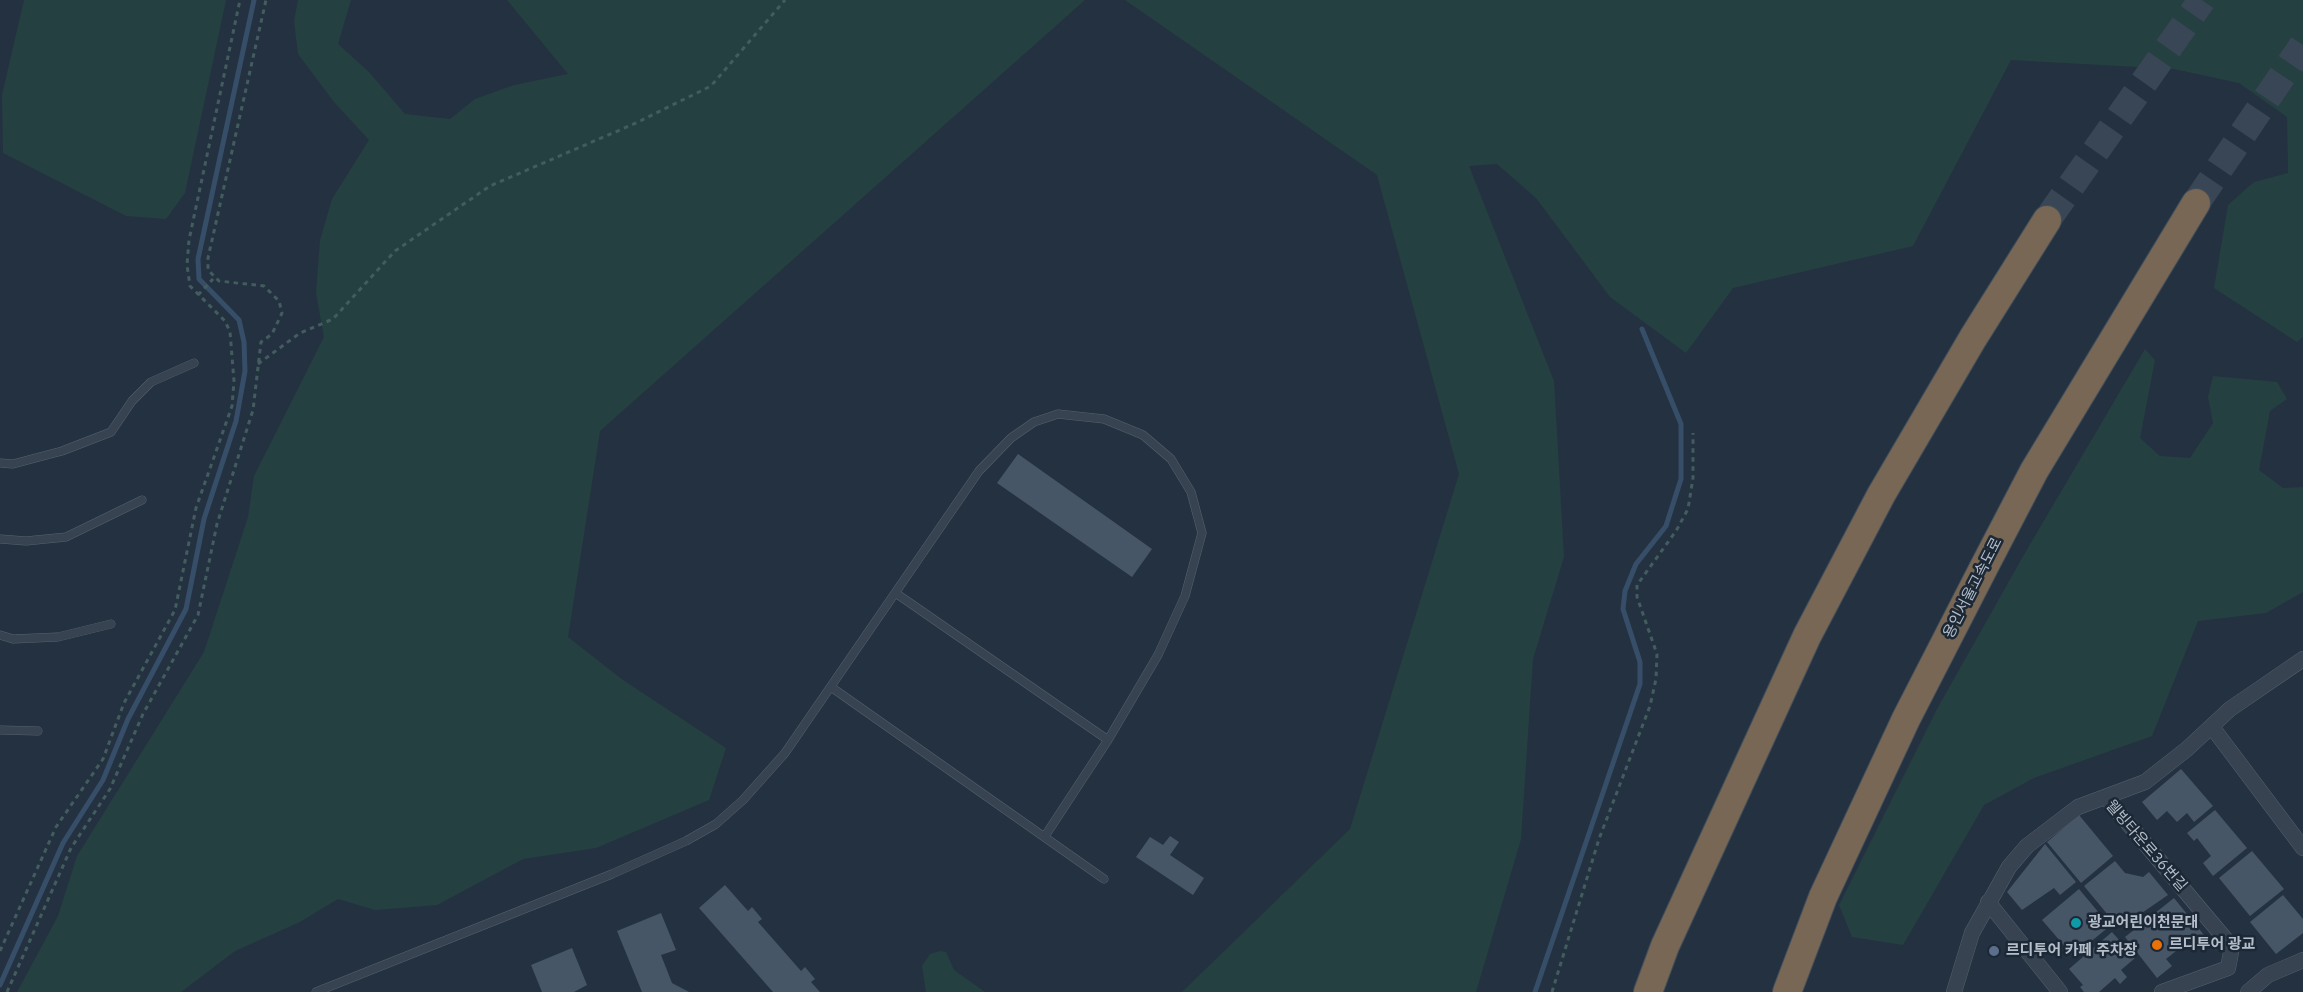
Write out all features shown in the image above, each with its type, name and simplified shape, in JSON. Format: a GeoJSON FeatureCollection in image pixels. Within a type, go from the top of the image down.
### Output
{"type":"FeatureCollection","features":[{"type":"Feature","properties":{"kind":"highway","name":"용인서울고속도로"},"geometry":{"type":"LineString","coordinates":[[1787,992],[1823,897],[1906,719],[2034,471],[2196,203]]}},
{"type":"Feature","properties":{"kind":"highway"},"geometry":{"type":"LineString","coordinates":[[1648,992],[1665,946],[1807,636],[1881,495],[1973,338],[2047,220]]}},
{"type":"Feature","properties":{"kind":"street"},"geometry":{"type":"LineString","coordinates":[[2106,796],[2145,782],[2212,727],[2230,709],[2303,659]]}},
{"type":"Feature","properties":{"kind":"street"},"geometry":{"type":"LineString","coordinates":[[2212,727],[2303,848]]}},
{"type":"Feature","properties":{"kind":"street","name":"웰빙타운로36번길"},"geometry":{"type":"LineString","coordinates":[[1954,992],[1972,933],[2009,867],[2027,846],[2078,807],[2106,796],[2232,947],[2228,968],[2162,992]]}},
{"type":"Feature","properties":{"kind":"street"},"geometry":{"type":"LineString","coordinates":[[1988,902],[2060,992]]}},
{"type":"Feature","properties":{"kind":"street"},"geometry":{"type":"LineString","coordinates":[[2248,992],[2268,975],[2303,960]]}},
{"type":"Feature","properties":{"kind":"lane"},"geometry":{"type":"LineString","coordinates":[[0,463],[13,464],[62,451],[111,432],[132,401],[151,382],[194,363]]}},
{"type":"Feature","properties":{"kind":"lane"},"geometry":{"type":"LineString","coordinates":[[316,992],[612,874],[687,842],[716,824],[743,800],[785,753],[897,594],[979,471],[1011,438],[1035,422],[1058,414],[1104,419],[1143,435],[1171,459],[1191,492],[1202,533],[1185,596],[1158,655],[1108,740],[1045,836]]}},
{"type":"Feature","properties":{"kind":"lane"},"geometry":{"type":"LineString","coordinates":[[0,540],[26,541],[66,537],[142,500]]}},
{"type":"Feature","properties":{"kind":"lane"},"geometry":{"type":"LineString","coordinates":[[897,594],[1108,740]]}},
{"type":"Feature","properties":{"kind":"lane"},"geometry":{"type":"LineString","coordinates":[[0,635],[13,639],[58,637],[111,624]]}},
{"type":"Feature","properties":{"kind":"lane"},"geometry":{"type":"LineString","coordinates":[[831,687],[1104,879]]}},
{"type":"Feature","properties":{"kind":"lane"},"geometry":{"type":"LineString","coordinates":[[0,730],[38,730]]}},
{"type":"Feature","properties":{"kind":"path"},"geometry":{"type":"LineString","coordinates":[[0,951],[56,827],[103,759],[124,703],[175,610],[196,508],[227,423],[234,381],[230,332],[225,321],[198,295],[187,277],[189,240],[240,0]]}},
{"type":"Feature","properties":{"kind":"path"},"geometry":{"type":"LineString","coordinates":[[7,992],[71,848],[110,789],[143,714],[198,615],[219,514],[253,410],[261,342],[279,324],[282,313],[279,301],[264,286],[237,284],[213,278],[208,270],[208,258],[266,0]]}},
{"type":"Feature","properties":{"kind":"path"},"geometry":{"type":"LineString","coordinates":[[258,364],[300,333],[333,319],[394,251],[490,186],[636,123],[711,86],[785,0]]}},
{"type":"Feature","properties":{"kind":"path"},"geometry":{"type":"LineString","coordinates":[[198,295],[213,278]]}},
{"type":"Feature","properties":{"kind":"path"},"geometry":{"type":"LineString","coordinates":[[1552,992],[1599,839],[1650,706],[1656,679],[1657,654],[1637,597],[1637,585],[1676,531],[1688,509],[1693,478],[1693,433]]}},
{"type":"Feature","properties":{"kind":"green space"},"geometry":{"type":"Polygon","coordinates":[[[24,0],[226,0],[185,193],[166,219],[126,216],[3,153],[2,95],[24,0]]]}},
{"type":"Feature","properties":{"kind":"green space"},"geometry":{"type":"Polygon","coordinates":[[[298,0],[351,0],[338,44],[369,72],[405,114],[450,119],[475,99],[514,85],[568,74],[507,0],[1085,0],[600,431],[568,637],[623,680],[726,748],[709,800],[596,848],[523,859],[437,905],[375,910],[338,899],[300,922],[235,951],[181,992],[17,992],[58,916],[77,856],[204,652],[248,517],[254,476],[324,337],[316,293],[320,240],[332,199],[369,140],[334,102],[298,54],[294,21],[298,0]]]}},
{"type":"Feature","properties":{"kind":"green space"},"geometry":{"type":"Polygon","coordinates":[[[1125,0],[2303,0],[2303,337],[2297,342],[2214,288],[2228,205],[2254,182],[2288,173],[2287,117],[2239,83],[2174,69],[2011,60],[1913,246],[1733,288],[1686,353],[1610,297],[1536,198],[1497,164],[1469,166],[1554,381],[1564,557],[1533,659],[1521,839],[1476,992],[1182,992],[1350,829],[1459,474],[1377,175],[1125,0]]]}},
{"type":"Feature","properties":{"kind":"green space"},"geometry":{"type":"Polygon","coordinates":[[[2145,349],[2155,360],[2140,438],[2160,456],[2190,458],[2213,423],[2208,397],[2213,376],[2277,382],[2287,399],[2270,411],[2259,470],[2283,488],[2303,487],[2303,592],[2266,613],[2198,621],[2152,736],[2034,778],[1984,805],[1903,945],[1852,937],[1839,905],[1937,709],[2026,551],[2145,349]]]}},
{"type":"Feature","properties":{"kind":"green space"},"geometry":{"type":"Polygon","coordinates":[[[946,952],[954,970],[985,992],[926,992],[922,966],[930,954],[946,952]]]}},
{"type":"Feature","properties":{"kind":"building"},"geometry":{"type":"Polygon","coordinates":[[[1018,454],[1152,549],[1132,577],[997,483],[1018,454]]]}},
{"type":"Feature","properties":{"kind":"building"},"geometry":{"type":"Polygon","coordinates":[[[2181,769],[2213,806],[2194,822],[2187,813],[2177,822],[2167,811],[2157,820],[2142,802],[2181,769]]]}},
{"type":"Feature","properties":{"kind":"building"},"geometry":{"type":"Polygon","coordinates":[[[2215,810],[2247,848],[2213,876],[2203,863],[2211,856],[2197,838],[2194,841],[2187,833],[2215,810]]]}},
{"type":"Feature","properties":{"kind":"building"},"geometry":{"type":"Polygon","coordinates":[[[2079,815],[2113,856],[2081,883],[2047,842],[2079,815]]]}},
{"type":"Feature","properties":{"kind":"building"},"geometry":{"type":"Polygon","coordinates":[[[1170,836],[1179,842],[1170,855],[1204,878],[1193,895],[1136,857],[1150,837],[1163,845],[1170,836]]]}},
{"type":"Feature","properties":{"kind":"building"},"geometry":{"type":"Polygon","coordinates":[[[2045,844],[2076,882],[2060,895],[2054,888],[2022,910],[2007,892],[2045,844]]]}},
{"type":"Feature","properties":{"kind":"building"},"geometry":{"type":"Polygon","coordinates":[[[2252,851],[2284,889],[2250,916],[2219,878],[2252,851]]]}},
{"type":"Feature","properties":{"kind":"building"},"geometry":{"type":"Polygon","coordinates":[[[2115,861],[2125,873],[2143,877],[2149,872],[2168,895],[2136,917],[2108,915],[2084,886],[2115,861]]]}},
{"type":"Feature","properties":{"kind":"building"},"geometry":{"type":"Polygon","coordinates":[[[725,885],[748,911],[752,907],[762,919],[758,922],[801,971],[805,967],[815,979],[811,982],[820,992],[773,992],[699,908],[725,885]]]}},
{"type":"Feature","properties":{"kind":"building","name":"광교어린이천문대"},"geometry":{"type":"Polygon","coordinates":[[[2079,889],[2110,926],[2073,956],[2042,920],[2079,889]]]}},
{"type":"Feature","properties":{"kind":"building"},"geometry":{"type":"Polygon","coordinates":[[[2283,895],[2303,919],[2303,933],[2276,954],[2250,922],[2283,895]]]}},
{"type":"Feature","properties":{"kind":"building","name":"르디투어 광교"},"geometry":{"type":"Polygon","coordinates":[[[2174,898],[2217,951],[2195,936],[2166,959],[2172,966],[2157,978],[2125,937],[2174,898]]]}},
{"type":"Feature","properties":{"kind":"building"},"geometry":{"type":"Polygon","coordinates":[[[661,913],[676,950],[661,955],[672,983],[689,992],[642,992],[617,931],[661,913]]]}},
{"type":"Feature","properties":{"kind":"building"},"geometry":{"type":"Polygon","coordinates":[[[2112,932],[2135,958],[2121,970],[2127,977],[2120,984],[2115,978],[2099,992],[2084,992],[2080,987],[2083,985],[2069,969],[2112,932]]]}},
{"type":"Feature","properties":{"kind":"building"},"geometry":{"type":"Polygon","coordinates":[[[572,948],[587,985],[574,992],[542,992],[531,965],[572,948]]]}},
{"type":"Feature","properties":{"kind":"waterway"},"geometry":{"type":"LineString","coordinates":[[0,985],[63,843],[103,780],[128,719],[186,609],[204,519],[236,421],[245,371],[244,342],[239,320],[199,279],[198,259],[254,0]]}},
{"type":"Feature","properties":{"kind":"waterway"},"geometry":{"type":"LineString","coordinates":[[1535,992],[1640,684],[1640,662],[1623,609],[1625,591],[1636,564],[1666,526],[1681,479],[1681,424],[1642,329]]}},
{"type":"Feature","properties":{"kind":"tunnel"},"geometry":{"type":"LineString","coordinates":[[2047,220],[2202,0]]}},
{"type":"Feature","properties":{"kind":"tunnel"},"geometry":{"type":"LineString","coordinates":[[2196,203],[2303,45]]}},
{"type":"Feature","properties":{"kind":"place","name":"광교어린이천문대"},"geometry":{"type":"Point","coordinates":[2076,923]}},
{"type":"Feature","properties":{"kind":"place","name":"르디투어 광교"},"geometry":{"type":"Point","coordinates":[2157,945]}},
{"type":"Feature","properties":{"kind":"place","name":"르디투어 카페 주차장"},"geometry":{"type":"Point","coordinates":[1994,951]}}]}
